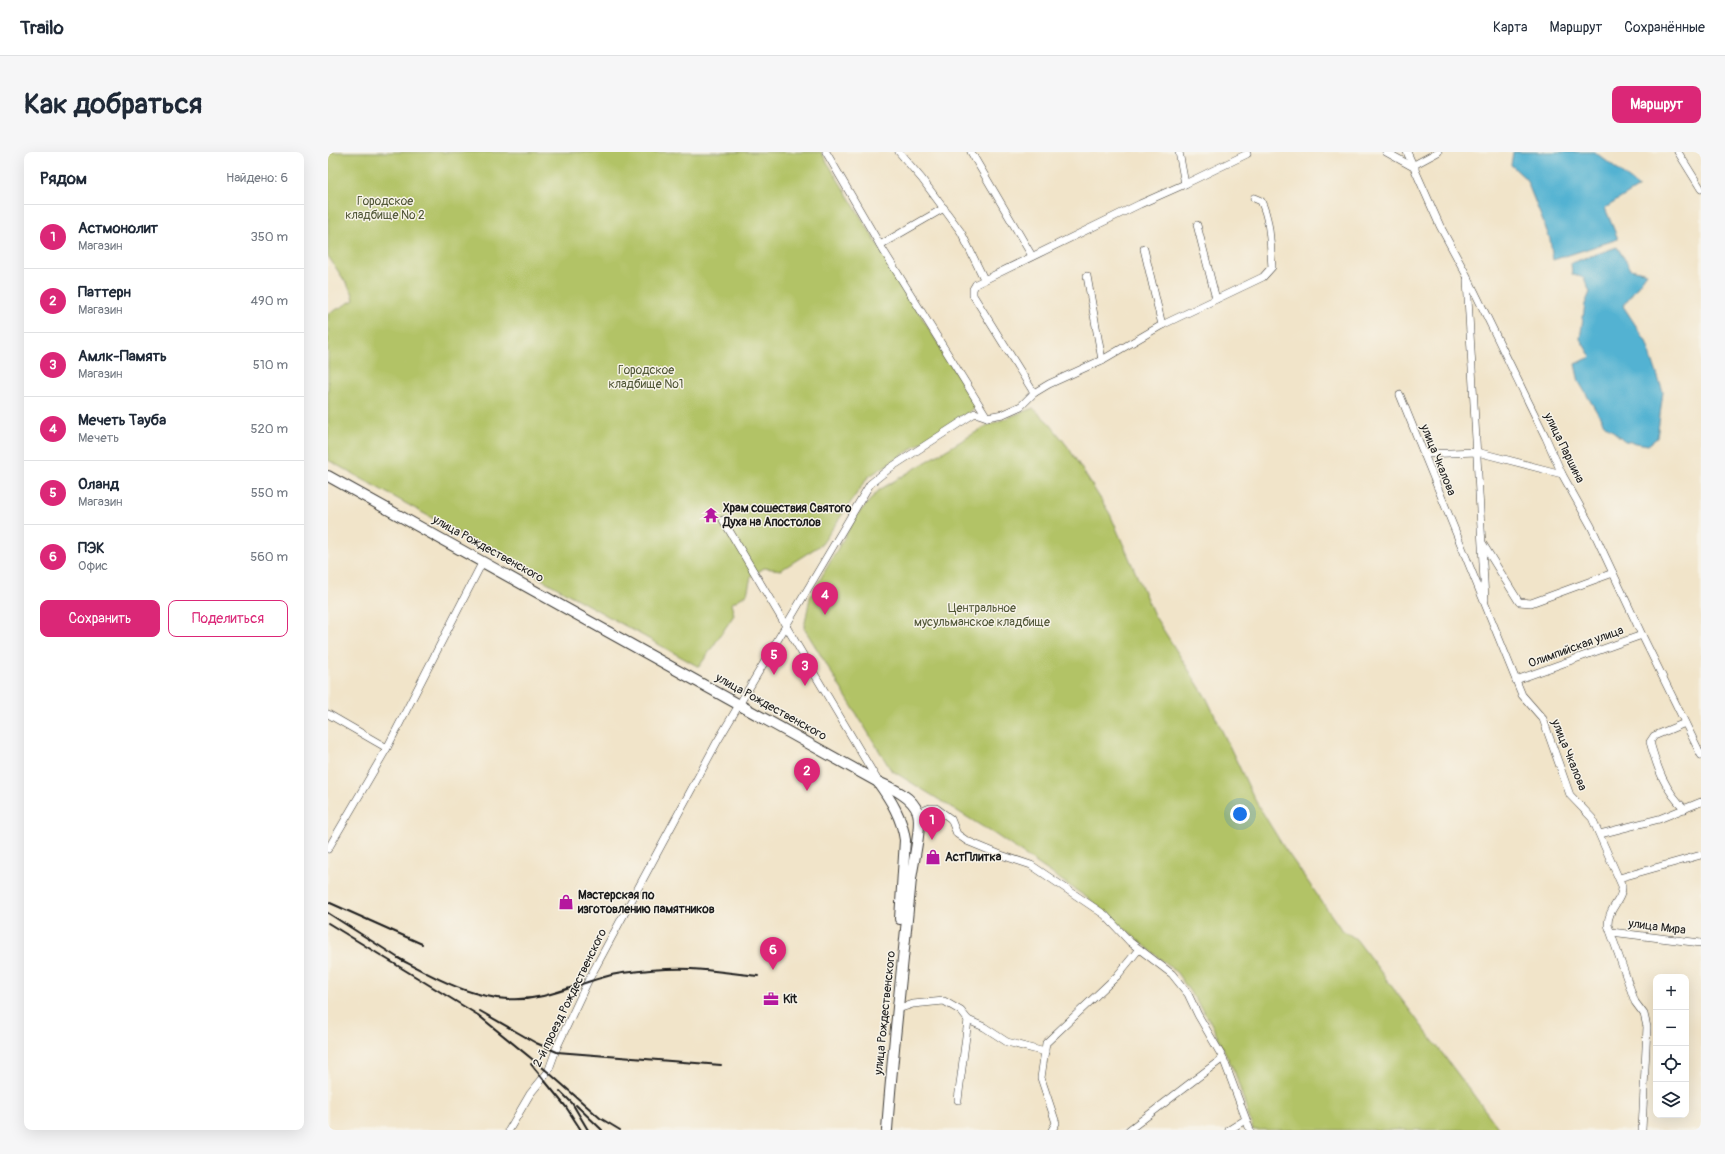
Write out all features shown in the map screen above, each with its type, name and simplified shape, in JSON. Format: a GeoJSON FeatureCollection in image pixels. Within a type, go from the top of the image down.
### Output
{"type":"FeatureCollection","features":[{"type":"Feature","properties":{"kind":"main road","name":"улица Рождественского"},"geometry":{"type":"LineString","coordinates":[[328,476],[878,782],[897,791],[909,801],[918,813],[918,827],[913,860],[894,1037],[888,1130]]}},
{"type":"Feature","properties":{"kind":"main road"},"geometry":{"type":"LineString","coordinates":[[878,782],[889,797],[902,825],[905,840],[894,1037]]}},
{"type":"Feature","properties":{"kind":"main road"},"geometry":{"type":"LineString","coordinates":[[902,825],[909,814],[918,813]]}},
{"type":"Feature","properties":{"kind":"main road"},"geometry":{"type":"LineString","coordinates":[[902,825],[908,832],[918,827]]}},
{"type":"Feature","properties":{"kind":"street"},"geometry":{"type":"LineString","coordinates":[[826,152],[880,245],[986,417],[1003,414],[1021,406],[1034,393],[1049,384],[1102,360],[1162,325],[1263,277],[1272,267],[1269,223],[1266,210],[1261,201],[1254,198]]}},
{"type":"Feature","properties":{"kind":"street"},"geometry":{"type":"LineString","coordinates":[[899,152],[944,208],[961,232],[984,279]]}},
{"type":"Feature","properties":{"kind":"street"},"geometry":{"type":"LineString","coordinates":[[971,152],[1032,256]]}},
{"type":"Feature","properties":{"kind":"street"},"geometry":{"type":"LineString","coordinates":[[1179,152],[1185,184]]}},
{"type":"Feature","properties":{"kind":"street"},"geometry":{"type":"LineString","coordinates":[[1386,152],[1414,166],[1438,152]]}},
{"type":"Feature","properties":{"kind":"street","name":"улица Паршина"},"geometry":{"type":"LineString","coordinates":[[1407,152],[1440,226],[1467,276],[1562,474],[1578,500],[1701,755]]}},
{"type":"Feature","properties":{"kind":"street"},"geometry":{"type":"LineString","coordinates":[[1678,152],[1701,189]]}},
{"type":"Feature","properties":{"kind":"street"},"geometry":{"type":"LineString","coordinates":[[1034,393],[973,295],[973,289],[976,284],[1247,154]]}},
{"type":"Feature","properties":{"kind":"street"},"geometry":{"type":"LineString","coordinates":[[880,245],[944,208]]}},
{"type":"Feature","properties":{"kind":"street"},"geometry":{"type":"LineString","coordinates":[[1196,225],[1216,299]]}},
{"type":"Feature","properties":{"kind":"street"},"geometry":{"type":"LineString","coordinates":[[1144,249],[1162,325]]}},
{"type":"Feature","properties":{"kind":"street"},"geometry":{"type":"LineString","coordinates":[[1087,276],[1102,360]]}},
{"type":"Feature","properties":{"kind":"street"},"geometry":{"type":"LineString","coordinates":[[1467,276],[1486,605]]}},
{"type":"Feature","properties":{"kind":"street","name":"улица Чкалова"},"geometry":{"type":"LineString","coordinates":[[1400,395],[1522,695],[1543,719],[1570,795],[1592,818],[1622,886],[1622,892],[1608,916],[1608,925],[1635,1002],[1644,1014],[1647,1028],[1642,1130]]}},
{"type":"Feature","properties":{"kind":"street","name":"2-й проезд Рождественского"},"geometry":{"type":"LineString","coordinates":[[509,1130],[530,1094],[548,1072],[557,1046],[588,981],[717,742],[870,484],[890,468],[975,413],[986,417]]}},
{"type":"Feature","properties":{"kind":"street"},"geometry":{"type":"LineString","coordinates":[[1424,454],[1477,452],[1562,474]]}},
{"type":"Feature","properties":{"kind":"street"},"geometry":{"type":"LineString","coordinates":[[723,520],[787,625],[878,782]]}},
{"type":"Feature","properties":{"kind":"street"},"geometry":{"type":"LineString","coordinates":[[1482,543],[1519,602],[1531,603],[1613,573]]}},
{"type":"Feature","properties":{"kind":"street"},"geometry":{"type":"LineString","coordinates":[[328,849],[387,748],[483,561]]}},
{"type":"Feature","properties":{"kind":"street","name":"Олимпийская улица"},"geometry":{"type":"LineString","coordinates":[[1516,680],[1642,635]]}},
{"type":"Feature","properties":{"kind":"street"},"geometry":{"type":"LineString","coordinates":[[328,714],[387,748]]}},
{"type":"Feature","properties":{"kind":"street"},"geometry":{"type":"LineString","coordinates":[[1685,723],[1654,736],[1650,742],[1663,781],[1674,799],[1685,809]]}},
{"type":"Feature","properties":{"kind":"street"},"geometry":{"type":"LineString","coordinates":[[1600,834],[1659,819],[1701,802]]}},
{"type":"Feature","properties":{"kind":"street"},"geometry":{"type":"LineString","coordinates":[[918,813],[930,808],[936,808],[951,819],[957,834],[967,841],[1031,865],[1105,915],[1139,949],[1172,974],[1188,994],[1198,1015],[1223,1058],[1250,1130]]}},
{"type":"Feature","properties":{"kind":"street"},"geometry":{"type":"LineString","coordinates":[[1619,878],[1701,855]]}},
{"type":"Feature","properties":{"kind":"street","name":"улица Мира"},"geometry":{"type":"LineString","coordinates":[[1611,932],[1701,943]]}},
{"type":"Feature","properties":{"kind":"street"},"geometry":{"type":"LineString","coordinates":[[1052,1130],[1056,1123],[1041,1078],[1046,1043],[1117,976],[1139,949]]}},
{"type":"Feature","properties":{"kind":"street"},"geometry":{"type":"LineString","coordinates":[[898,1009],[913,1004],[944,1001],[961,1011],[968,1020],[984,1027],[1007,1042],[1045,1052]]}},
{"type":"Feature","properties":{"kind":"street"},"geometry":{"type":"LineString","coordinates":[[958,1100],[968,1020]]}},
{"type":"Feature","properties":{"kind":"street"},"geometry":{"type":"LineString","coordinates":[[1129,1130],[1223,1058]]}},
{"type":"Feature","properties":{"kind":"street"},"geometry":{"type":"LineString","coordinates":[[1229,1130],[1245,1120]]}},
{"type":"Feature","properties":{"kind":"green space","name":"Городское кладбище №1"},"geometry":{"type":"Polygon","coordinates":[[[328,152],[821,152],[977,407],[868,477],[822,544],[781,570],[764,568],[751,577],[747,594],[731,604],[734,615],[699,667],[328,460],[328,314],[354,300],[352,292],[328,256],[328,152]]]}},
{"type":"Feature","properties":{"kind":"green space","name":"Центральное мусульманское кладбище"},"geometry":{"type":"Polygon","coordinates":[[[1033,408],[1050,424],[1068,447],[1110,514],[1154,615],[1207,699],[1255,800],[1283,846],[1341,929],[1356,939],[1500,1130],[1253,1130],[1235,1073],[1210,1021],[1177,973],[1093,902],[996,835],[891,770],[804,628],[810,597],[857,515],[879,490],[988,425],[1033,408]]]}},
{"type":"Feature","properties":{"kind":"water"},"geometry":{"type":"Polygon","coordinates":[[[1513,152],[1595,152],[1639,187],[1605,208],[1618,239],[1553,260],[1550,239],[1526,179],[1511,165],[1513,152]]]}},
{"type":"Feature","properties":{"kind":"water"},"geometry":{"type":"Polygon","coordinates":[[[1617,247],[1631,269],[1647,273],[1623,306],[1646,341],[1663,392],[1657,438],[1648,445],[1625,441],[1604,424],[1579,382],[1575,364],[1591,357],[1580,339],[1585,304],[1590,292],[1584,278],[1572,274],[1571,263],[1617,247]]]}},
{"type":"Feature","properties":{"kind":"railway"},"geometry":{"type":"LineString","coordinates":[[328,902],[422,944]]}},
{"type":"Feature","properties":{"kind":"railway"},"geometry":{"type":"LineString","coordinates":[[328,913],[403,961]]}},
{"type":"Feature","properties":{"kind":"railway"},"geometry":{"type":"LineString","coordinates":[[328,923],[478,1015],[548,1072],[600,1118],[620,1130]]}},
{"type":"Feature","properties":{"kind":"railway"},"geometry":{"type":"LineString","coordinates":[[398,958],[432,976],[468,991],[504,999],[523,999],[543,996],[612,975],[648,970],[691,969],[758,976]]}},
{"type":"Feature","properties":{"kind":"railway"},"geometry":{"type":"LineString","coordinates":[[480,1011],[536,1043],[557,1052],[721,1065]]}},
{"type":"Feature","properties":{"kind":"railway"},"geometry":{"type":"LineString","coordinates":[[531,1064],[566,1107],[581,1130]]}},
{"type":"Feature","properties":{"kind":"railway"},"geometry":{"type":"LineString","coordinates":[[560,1091],[572,1103],[588,1130]]}},
{"type":"Feature","properties":{"kind":"railway"},"geometry":{"type":"LineString","coordinates":[[576,1105],[602,1130]]}},
{"type":"Feature","properties":{"kind":"place","name":"Храм сошествия Святого Духа на Апостолов"},"geometry":{"type":"Point","coordinates":[711,515]}},
{"type":"Feature","properties":{"kind":"place","name":"Мечеть Тауба"},"geometry":{"type":"Point","coordinates":[825,615]}},
{"type":"Feature","properties":{"kind":"place","name":"Оланд"},"geometry":{"type":"Point","coordinates":[774,675]}},
{"type":"Feature","properties":{"kind":"place","name":"Амлк-Память"},"geometry":{"type":"Point","coordinates":[805,686]}},
{"type":"Feature","properties":{"kind":"place","name":"Паттерн"},"geometry":{"type":"Point","coordinates":[807,791]}},
{"type":"Feature","properties":{"kind":"place","name":"Астмонолит"},"geometry":{"type":"Point","coordinates":[932,840]}},
{"type":"Feature","properties":{"kind":"place","name":"АстПлитка"},"geometry":{"type":"Point","coordinates":[933,857]}},
{"type":"Feature","properties":{"kind":"place","name":"Мастерская по изготовлению памятников"},"geometry":{"type":"Point","coordinates":[566,902]}},
{"type":"Feature","properties":{"kind":"place","name":"ПЭК"},"geometry":{"type":"Point","coordinates":[773,970]}},
{"type":"Feature","properties":{"kind":"place","name":"Kit"},"geometry":{"type":"Point","coordinates":[771,999]}},
{"type":"Feature","properties":{"kind":"park label","name":"Городское кладбище № 2"},"geometry":{"type":"Point","coordinates":[385,208]}}]}
